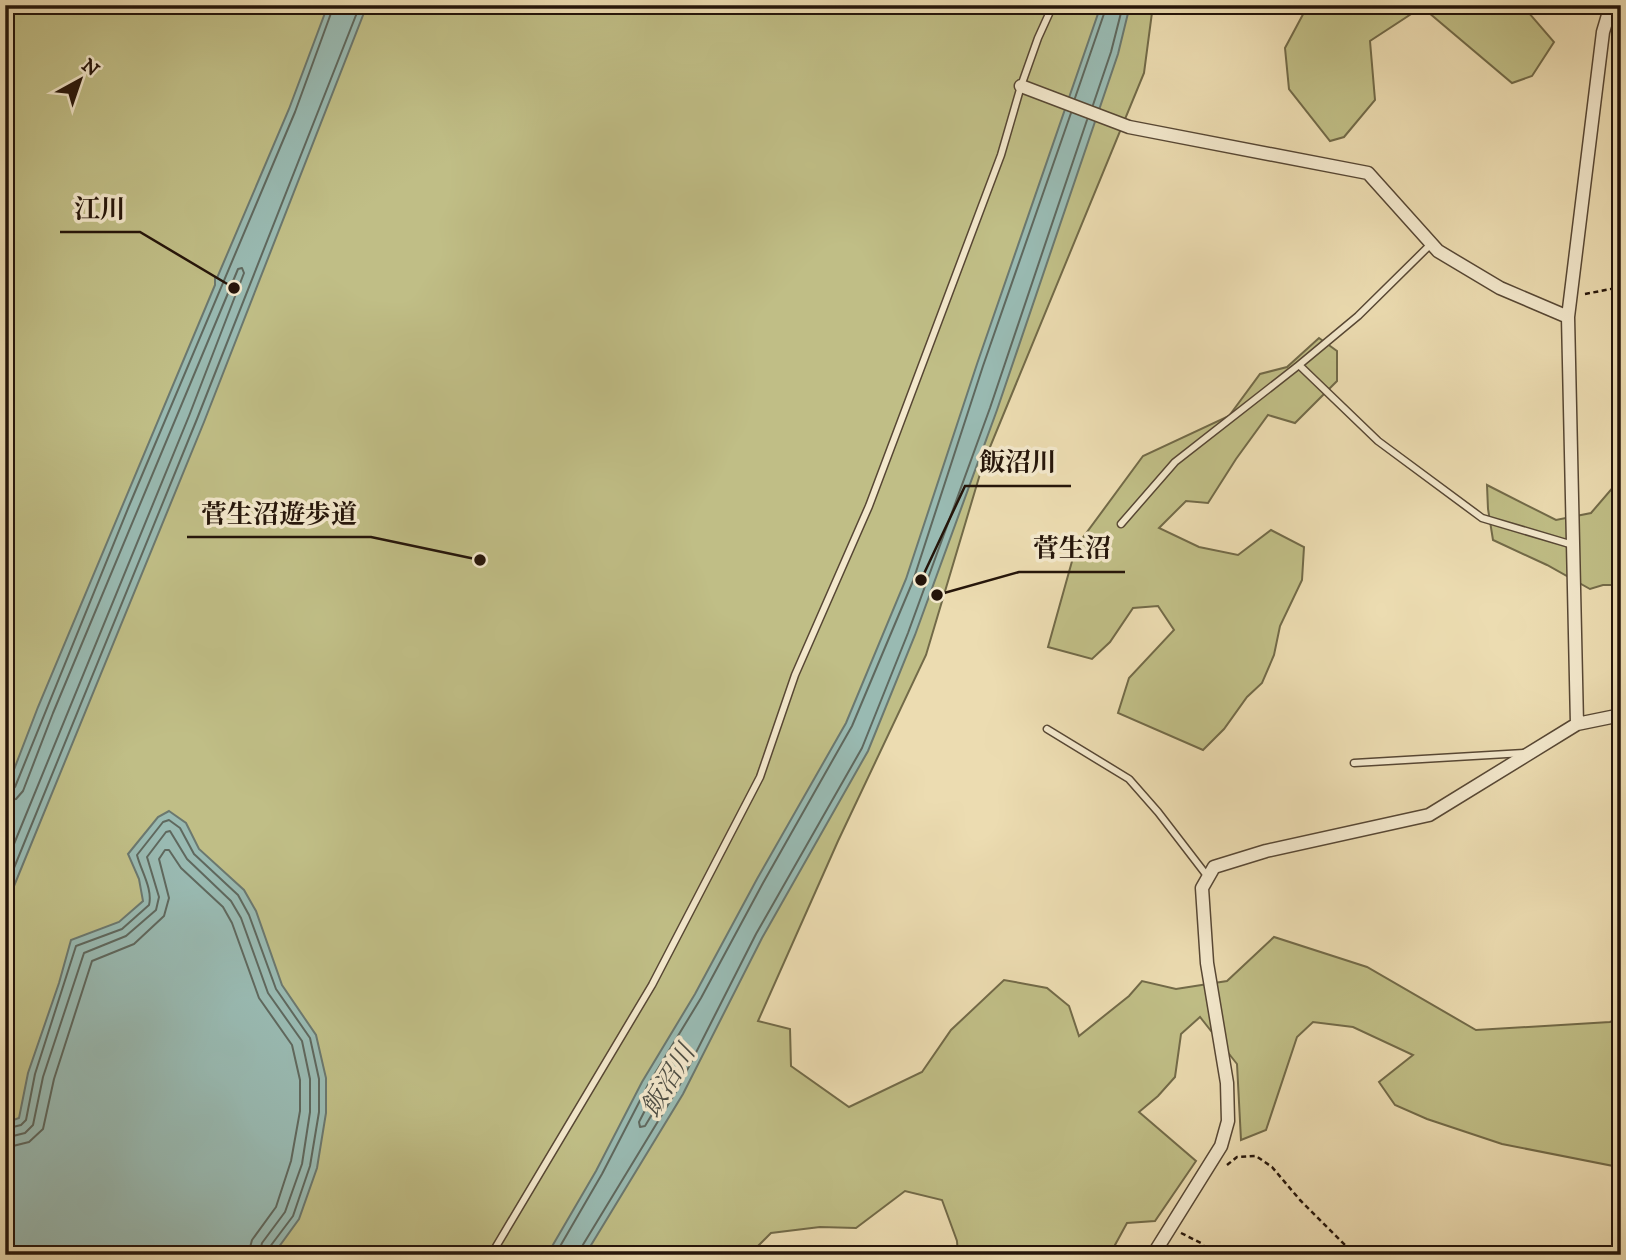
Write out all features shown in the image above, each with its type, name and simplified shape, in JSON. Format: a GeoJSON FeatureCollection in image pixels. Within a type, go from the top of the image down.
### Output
{"type":"FeatureCollection","features":[{"type":"Feature","properties":{"kind":"street"},"geometry":{"type":"LineString","coordinates":[[1577,724],[1568,317],[1603,32],[1611,5]]}},
{"type":"Feature","properties":{"kind":"street"},"geometry":{"type":"LineString","coordinates":[[1025,88],[1129,127],[1368,173],[1438,251],[1500,288],[1568,317]]}},
{"type":"Feature","properties":{"kind":"street"},"geometry":{"type":"LineString","coordinates":[[1153,1255],[1222,1146],[1228,1121],[1227,1083],[1207,963],[1202,888],[1214,867],[1266,852],[1429,815],[1577,724],[1621,715]]}},
{"type":"Feature","properties":{"kind":"lane"},"geometry":{"type":"LineString","coordinates":[[491,1255],[652,985],[760,777],[795,675],[878,480],[1001,155],[1025,88],[1038,38],[1053,5]]}},
{"type":"Feature","properties":{"kind":"lane"},"geometry":{"type":"LineString","coordinates":[[1121,524],[1175,462],[1357,316],[1432,243]]}},
{"type":"Feature","properties":{"kind":"lane"},"geometry":{"type":"LineString","coordinates":[[1299,365],[1378,441],[1482,518],[1573,545]]}},
{"type":"Feature","properties":{"kind":"lane"},"geometry":{"type":"LineString","coordinates":[[1047,729],[1129,779],[1208,877]]}},
{"type":"Feature","properties":{"kind":"lane"},"geometry":{"type":"LineString","coordinates":[[1354,763],[1532,752]]}},
{"type":"Feature","properties":{"kind":"path"},"geometry":{"type":"LineString","coordinates":[[1572,296],[1621,286]]}},
{"type":"Feature","properties":{"kind":"path"},"geometry":{"type":"LineString","coordinates":[[1226,1165],[1237,1157],[1256,1156],[1272,1167],[1300,1200],[1355,1255]]}},
{"type":"Feature","properties":{"kind":"path"},"geometry":{"type":"LineString","coordinates":[[1170,1227],[1201,1243],[1212,1255]]}},
{"type":"Feature","properties":{"kind":"shaded area"},"geometry":{"type":"Polygon","coordinates":[[[5,5],[1153,5],[1144,73],[983,464],[926,655],[838,841],[758,1021],[790,1029],[791,1066],[849,1107],[922,1072],[951,1030],[1004,980],[1047,988],[1069,1006],[1079,1036],[1129,996],[1142,981],[1176,989],[1227,981],[1274,937],[1367,967],[1476,1030],[1610,1022],[1621,1017],[1621,1173],[1618,1167],[1502,1144],[1427,1119],[1395,1105],[1379,1082],[1413,1055],[1353,1027],[1313,1022],[1297,1037],[1266,1130],[1241,1140],[1237,1064],[1200,1017],[1181,1034],[1175,1077],[1139,1112],[1196,1161],[1155,1221],[1127,1223],[1112,1255],[958,1255],[957,1241],[942,1200],[905,1191],[856,1228],[820,1227],[771,1233],[749,1255],[5,1255],[5,5]]]}},
{"type":"Feature","properties":{"kind":"shaded area"},"geometry":{"type":"Polygon","coordinates":[[[1308,5],[1522,5],[1554,42],[1532,76],[1512,83],[1422,7],[1370,41],[1375,100],[1344,137],[1330,141],[1289,89],[1285,48],[1308,5]]]}},
{"type":"Feature","properties":{"kind":"shaded area"},"geometry":{"type":"Polygon","coordinates":[[[1319,338],[1337,351],[1337,381],[1295,423],[1268,415],[1208,503],[1186,501],[1159,528],[1199,547],[1238,555],[1271,530],[1304,547],[1302,580],[1280,626],[1274,655],[1262,683],[1203,750],[1118,713],[1129,678],[1174,630],[1158,606],[1133,608],[1110,642],[1092,659],[1048,647],[1076,547],[1143,456],[1229,416],[1260,374],[1287,367],[1319,338]]]}},
{"type":"Feature","properties":{"kind":"shaded area"},"geometry":{"type":"Polygon","coordinates":[[[1621,478],[1621,585],[1603,585],[1590,589],[1493,540],[1487,485],[1556,520],[1591,513],[1621,478]]]}},
{"type":"Feature","properties":{"kind":"water"},"geometry":{"type":"Polygon","coordinates":[[[328,5],[367,5],[204,422],[5,908],[5,793],[38,707],[215,285],[215,278],[289,109],[328,5]]]}},
{"type":"Feature","properties":{"kind":"water"},"geometry":{"type":"Polygon","coordinates":[[[1101,5],[1130,5],[1118,54],[997,410],[915,635],[868,751],[762,938],[683,1094],[585,1255],[547,1255],[846,723],[906,579],[1101,5]]]}},
{"type":"Feature","properties":{"kind":"water"},"geometry":{"type":"Polygon","coordinates":[[[169,811],[186,823],[199,849],[244,890],[256,911],[282,985],[316,1035],[326,1078],[326,1113],[317,1168],[299,1219],[273,1255],[5,1255],[5,1123],[19,1118],[28,1073],[71,940],[119,922],[143,901],[139,879],[128,854],[158,817],[169,811]]]}},
{"type":"Feature","properties":{"kind":"place","name":"江川"},"geometry":{"type":"Point","coordinates":[234,288]}},
{"type":"Feature","properties":{"kind":"place","name":"菅生沼遊歩道"},"geometry":{"type":"Point","coordinates":[480,560]}},
{"type":"Feature","properties":{"kind":"place","name":"飯沼川"},"geometry":{"type":"Point","coordinates":[921,580]}},
{"type":"Feature","properties":{"kind":"place","name":"菅生沼"},"geometry":{"type":"Point","coordinates":[937,595]}}]}
